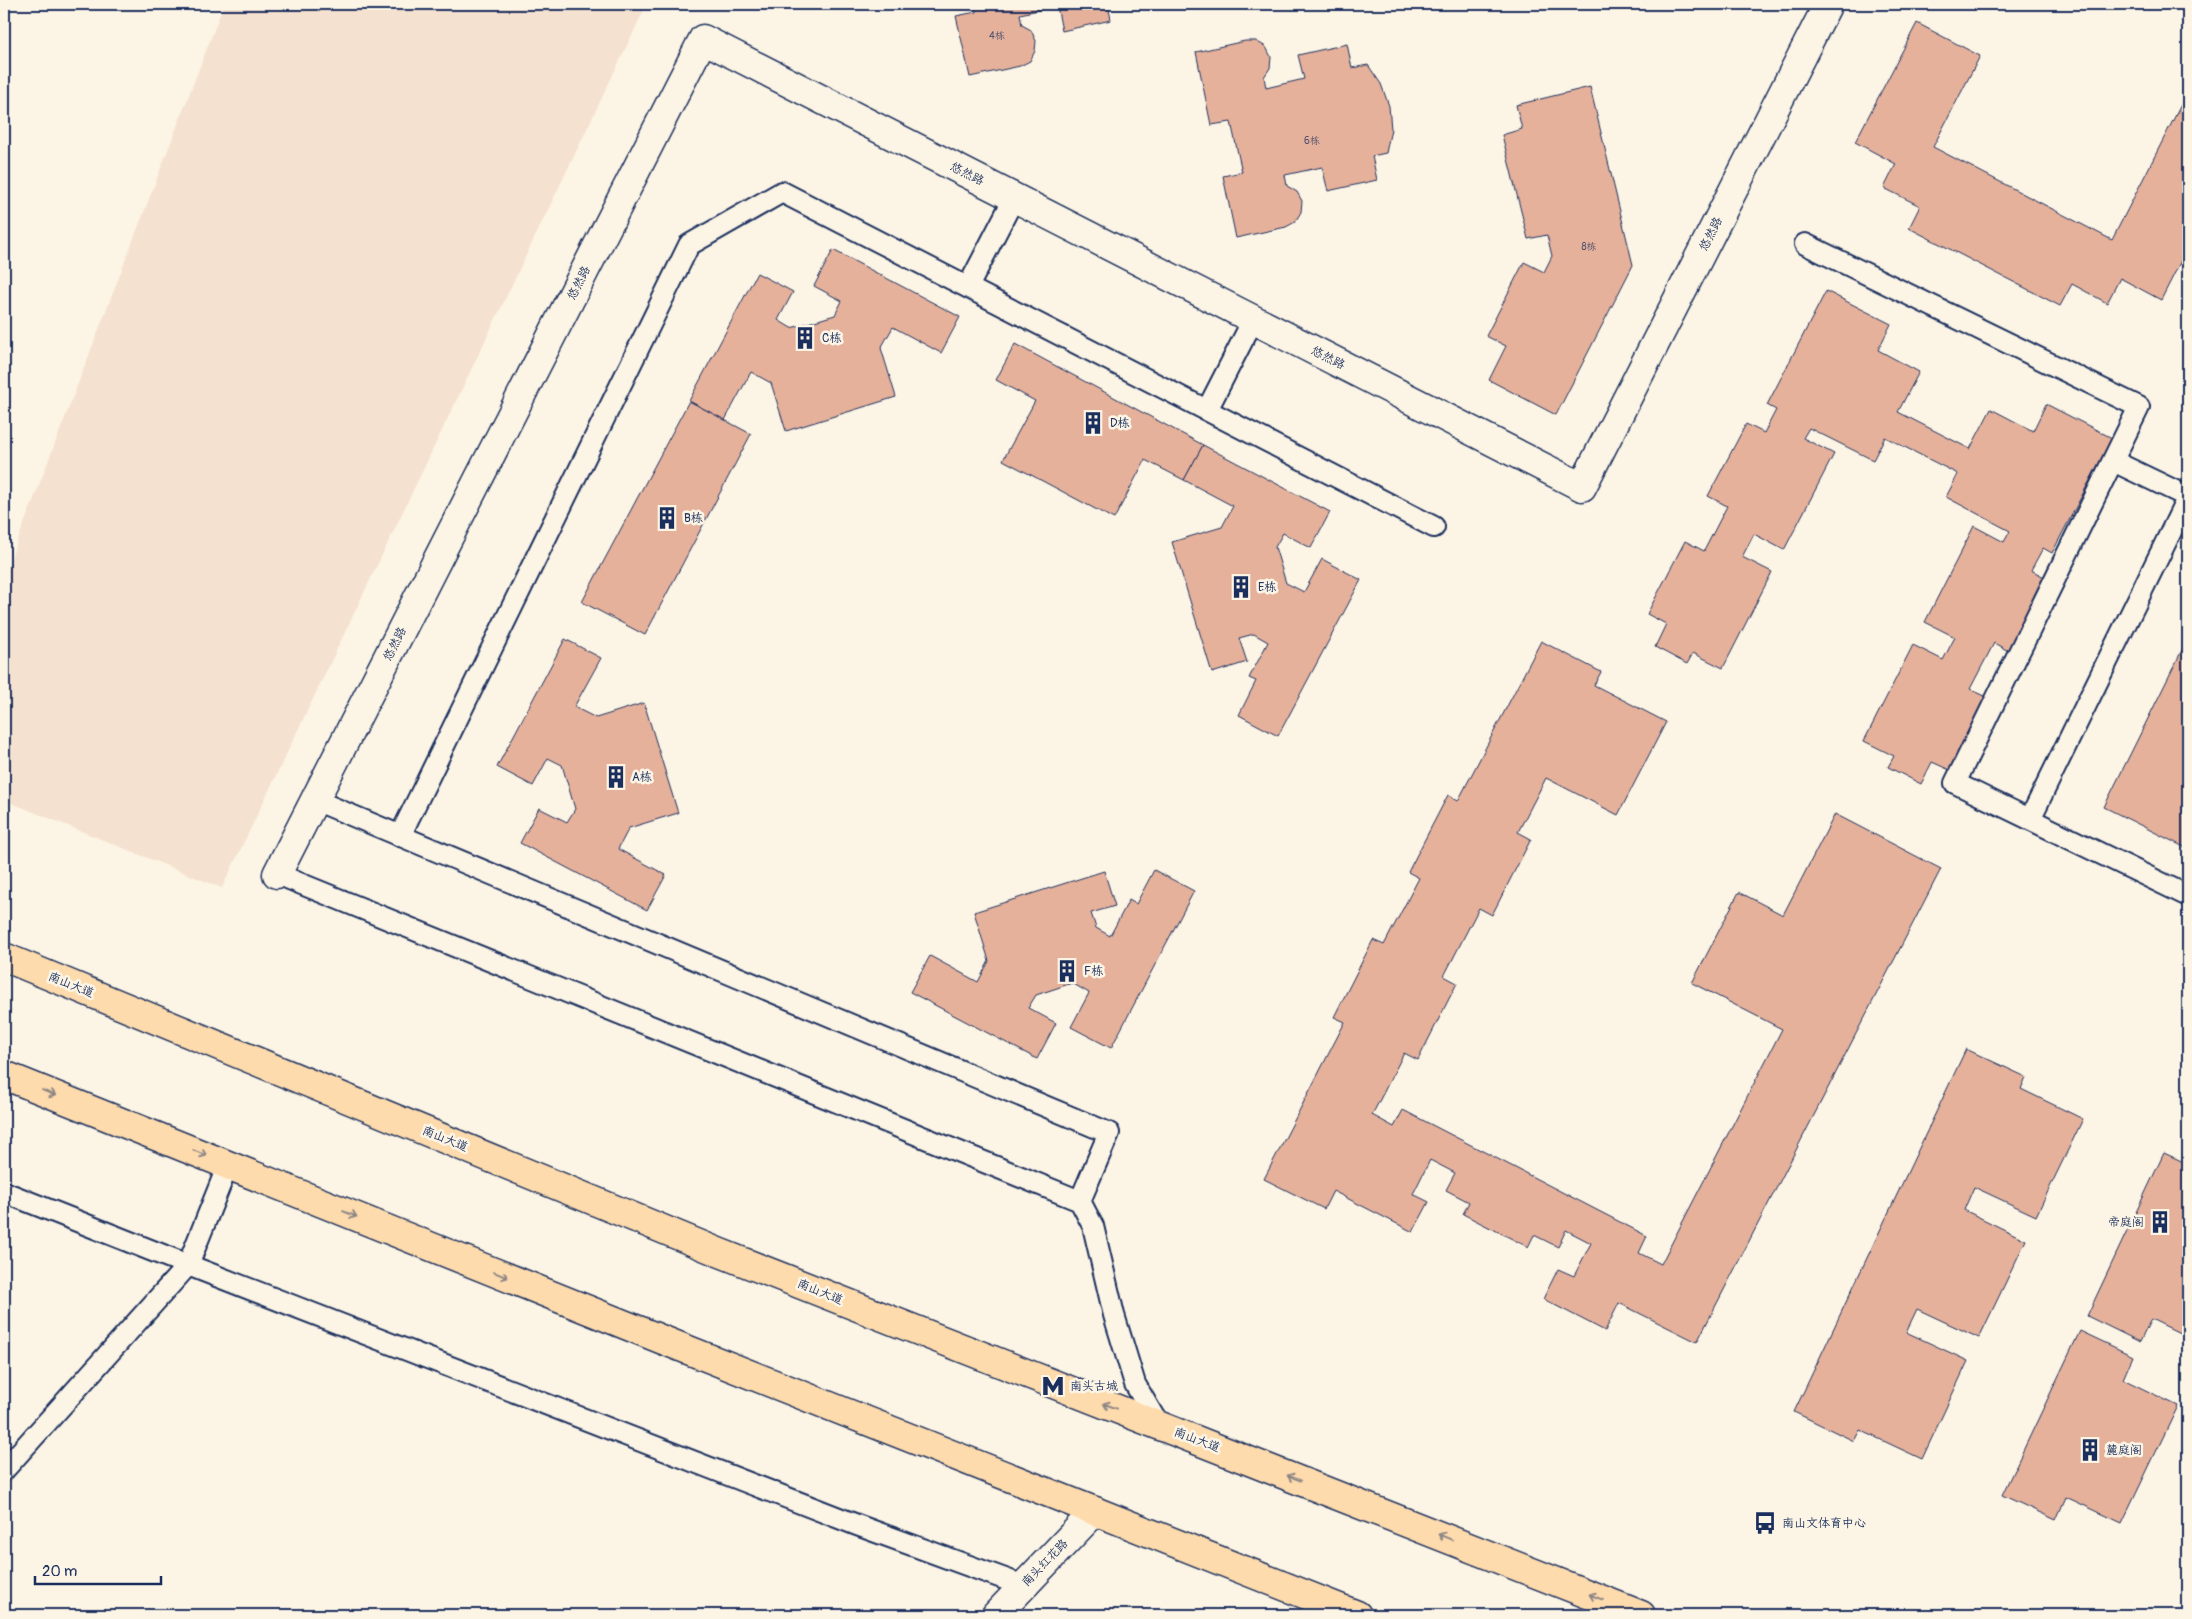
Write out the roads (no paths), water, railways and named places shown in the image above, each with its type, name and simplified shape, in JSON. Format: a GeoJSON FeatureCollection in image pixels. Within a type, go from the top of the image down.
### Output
{"type":"FeatureCollection","features":[{"type":"Feature","properties":{"kind":"main road","name":"南山大道"},"geometry":{"type":"LineString","coordinates":[[4,957],[718,1252],[1641,1615]]}},
{"type":"Feature","properties":{"kind":"main road"},"geometry":{"type":"LineString","coordinates":[[4,1075],[1357,1615]]}},
{"type":"Feature","properties":{"kind":"street","name":"悠然路"},"geometry":{"type":"LineString","coordinates":[[277,874],[703,39],[1582,487],[1828,4]]}},
{"type":"Feature","properties":{"kind":"street","name":"南头红花路"},"geometry":{"type":"LineString","coordinates":[[996,1615],[1095,1511]]}},
{"type":"Feature","properties":{"kind":"lane"},"geometry":{"type":"LineString","coordinates":[[400,836],[689,245],[782,192],[1434,527]]}},
{"type":"Feature","properties":{"kind":"lane"},"geometry":{"type":"LineString","coordinates":[[968,287],[1014,198]]}},
{"type":"Feature","properties":{"kind":"lane"},"geometry":{"type":"LineString","coordinates":[[1805,244],[2139,408],[1956,783],[2188,896]]}},
{"type":"Feature","properties":{"kind":"lane"},"geometry":{"type":"LineString","coordinates":[[1207,410],[1253,320]]}},
{"type":"Feature","properties":{"kind":"lane"},"geometry":{"type":"LineString","coordinates":[[2030,819],[2188,497],[2113,461]]}},
{"type":"Feature","properties":{"kind":"lane"},"geometry":{"type":"LineString","coordinates":[[315,800],[1109,1133],[1080,1201]]}},
{"type":"Feature","properties":{"kind":"lane"},"geometry":{"type":"LineString","coordinates":[[277,874],[1080,1201],[1093,1226],[1114,1315],[1135,1384],[1158,1424]]}},
{"type":"Feature","properties":{"kind":"lane"},"geometry":{"type":"LineString","coordinates":[[4,1470],[188,1265],[228,1165]]}},
{"type":"Feature","properties":{"kind":"lane"},"geometry":{"type":"LineString","coordinates":[[4,1192],[857,1525],[1024,1586]]}},
{"type":"Feature","properties":{"kind":"place","name":"C栋"},"geometry":{"type":"Point","coordinates":[805,338]}},
{"type":"Feature","properties":{"kind":"place","name":"D栋"},"geometry":{"type":"Point","coordinates":[1093,423]}},
{"type":"Feature","properties":{"kind":"place","name":"B栋"},"geometry":{"type":"Point","coordinates":[667,518]}},
{"type":"Feature","properties":{"kind":"place","name":"E栋"},"geometry":{"type":"Point","coordinates":[1241,587]}},
{"type":"Feature","properties":{"kind":"place","name":"A栋"},"geometry":{"type":"Point","coordinates":[616,777]}},
{"type":"Feature","properties":{"kind":"place","name":"F栋"},"geometry":{"type":"Point","coordinates":[1067,971]}},
{"type":"Feature","properties":{"kind":"place","name":"帝庭阁"},"geometry":{"type":"Point","coordinates":[2160,1222]}},
{"type":"Feature","properties":{"kind":"place","name":"南头古城"},"geometry":{"type":"Point","coordinates":[1053,1386]}},
{"type":"Feature","properties":{"kind":"place","name":"麓庭阁"},"geometry":{"type":"Point","coordinates":[2090,1450]}},
{"type":"Feature","properties":{"kind":"place","name":"南山文体育中心"},"geometry":{"type":"Point","coordinates":[1765,1523]}}]}
